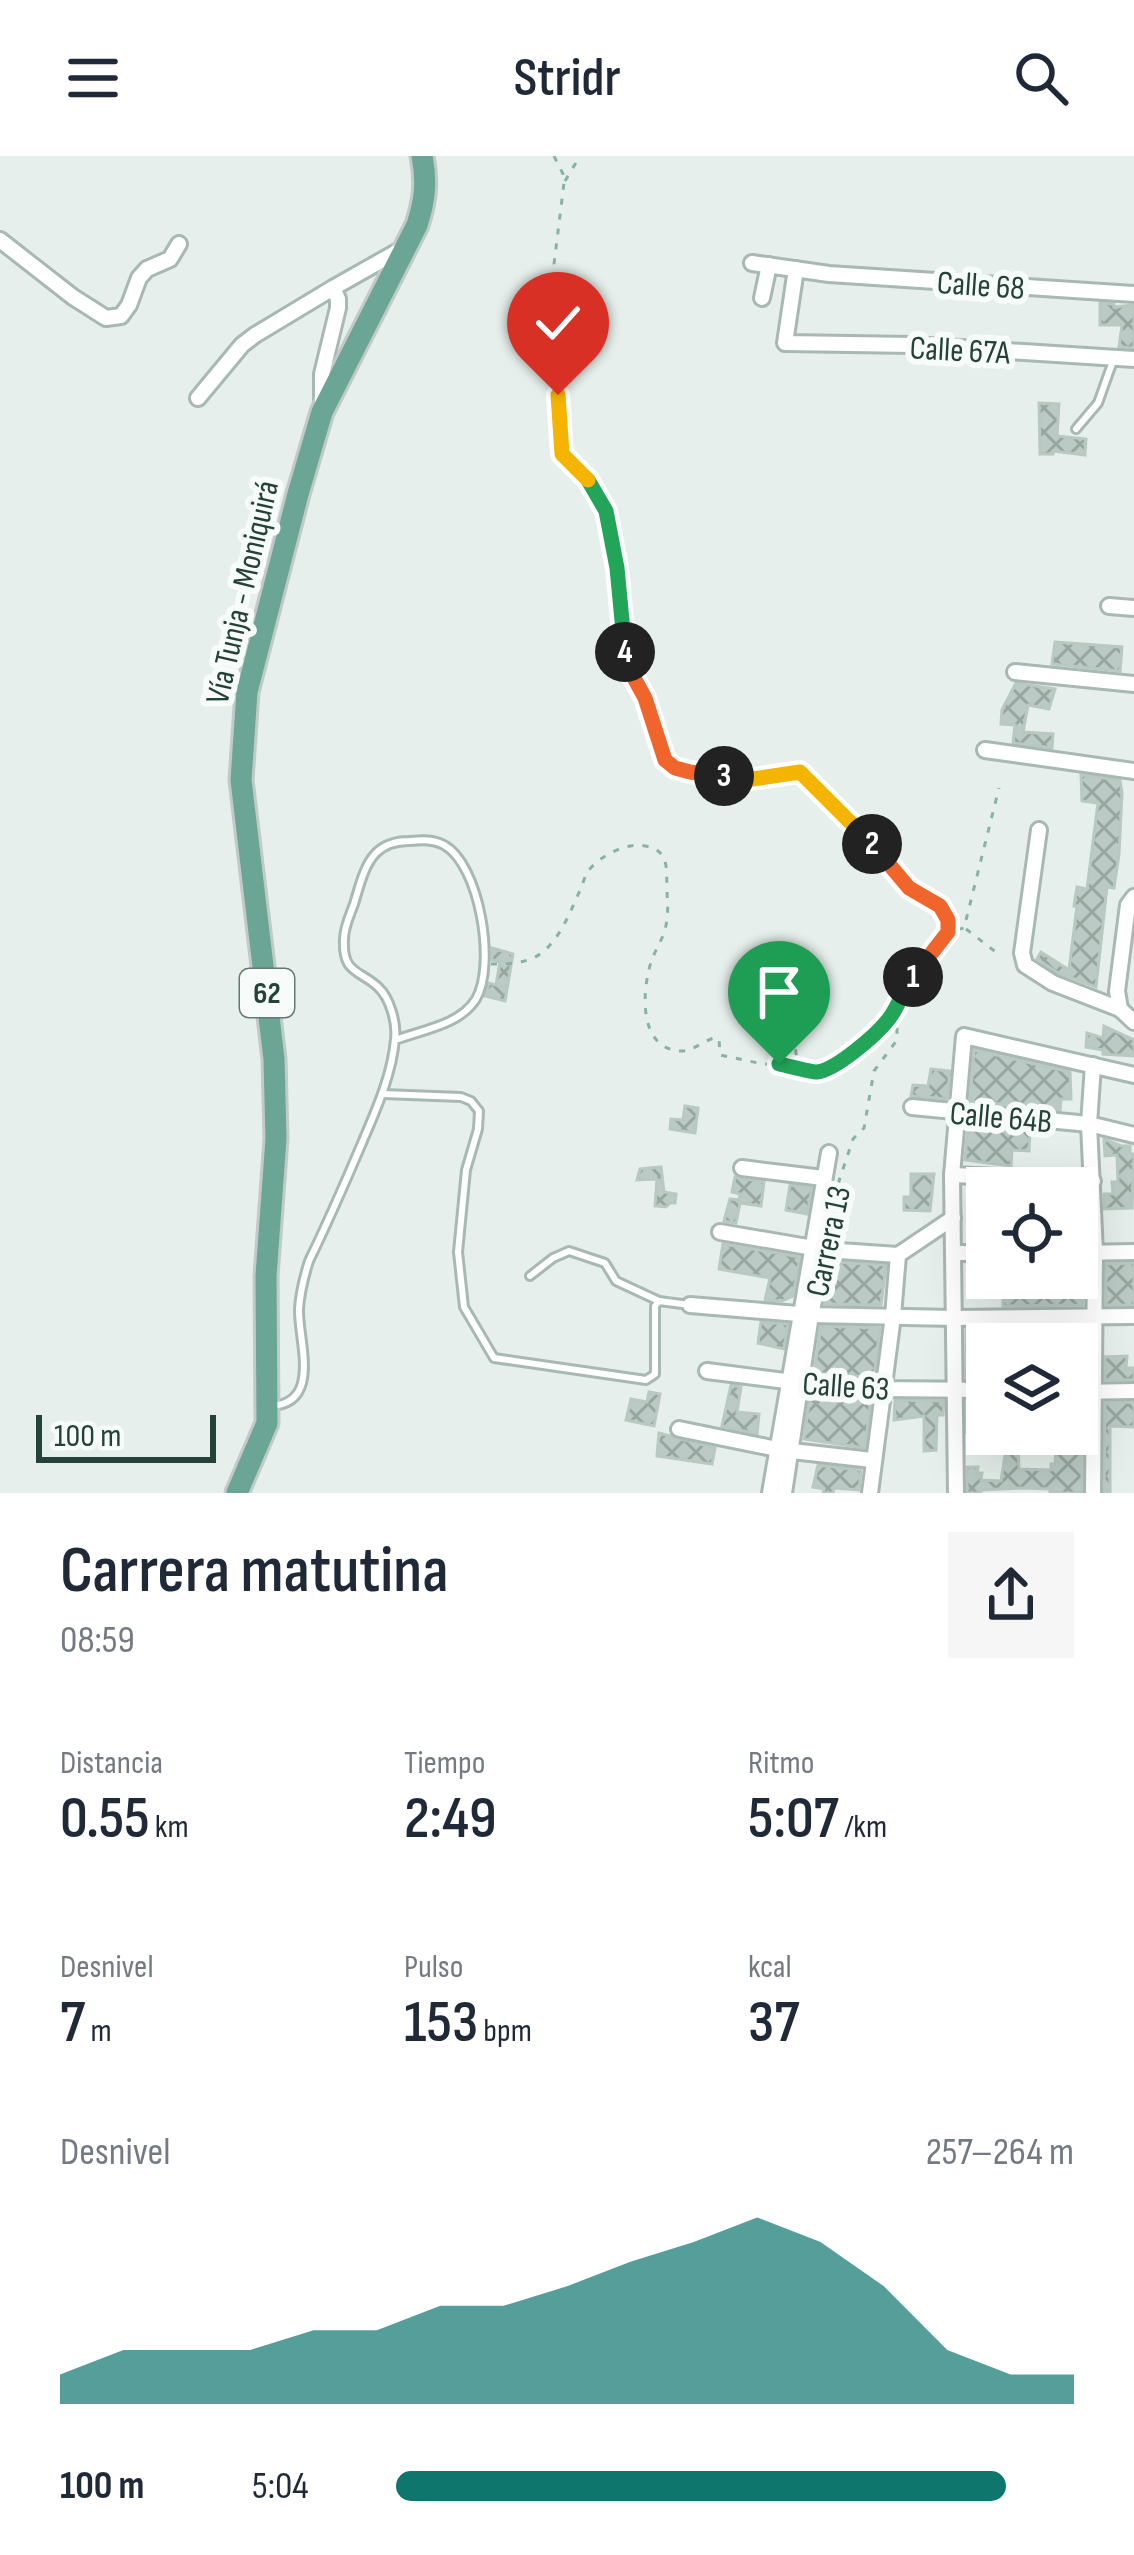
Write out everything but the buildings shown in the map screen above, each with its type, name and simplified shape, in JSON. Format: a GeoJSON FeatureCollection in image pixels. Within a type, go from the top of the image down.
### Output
{"type":"FeatureCollection","features":[{"type":"Feature","properties":{"kind":"main road","name":"Vía Tunja - Moniquirá"},"geometry":{"type":"LineString","coordinates":[[237,1493],[267,1423],[266,1276],[276,1139],[274,1059],[241,780],[247,692],[322,412],[425,199],[422,156]]}},
{"type":"Feature","properties":{"kind":"street"},"geometry":{"type":"LineString","coordinates":[[0,241],[106,318],[121,316],[139,278],[170,259],[178,244]]}},
{"type":"Feature","properties":{"kind":"street"},"geometry":{"type":"LineString","coordinates":[[198,398],[254,335],[406,246]]}},
{"type":"Feature","properties":{"kind":"street","name":"Calle 68"},"geometry":{"type":"LineString","coordinates":[[752,263],[829,274],[1134,294]]}},
{"type":"Feature","properties":{"kind":"street"},"geometry":{"type":"LineString","coordinates":[[762,298],[769,265]]}},
{"type":"Feature","properties":{"kind":"street","name":"Calle 67A"},"geometry":{"type":"LineString","coordinates":[[796,269],[785,344],[914,345],[1134,359]]}},
{"type":"Feature","properties":{"kind":"street"},"geometry":{"type":"LineString","coordinates":[[322,412],[322,374],[338,308],[333,288]]}},
{"type":"Feature","properties":{"kind":"street"},"geometry":{"type":"LineString","coordinates":[[1109,606],[1134,608]]}},
{"type":"Feature","properties":{"kind":"street"},"geometry":{"type":"LineString","coordinates":[[1015,672],[1134,684]]}},
{"type":"Feature","properties":{"kind":"street"},"geometry":{"type":"LineString","coordinates":[[985,750],[1134,771]]}},
{"type":"Feature","properties":{"kind":"street"},"geometry":{"type":"LineString","coordinates":[[1039,830],[1022,953],[1025,965],[1053,983],[1120,1009],[1134,1022]]}},
{"type":"Feature","properties":{"kind":"street"},"geometry":{"type":"LineString","coordinates":[[1120,1009],[1117,991],[1128,905],[1134,897]]}},
{"type":"Feature","properties":{"kind":"street","name":"Calle 64B"},"geometry":{"type":"LineString","coordinates":[[957,1112],[964,1036],[1134,1075]]}},
{"type":"Feature","properties":{"kind":"street"},"geometry":{"type":"LineString","coordinates":[[1092,1167],[1093,1064]]}},
{"type":"Feature","properties":{"kind":"street","name":"Calle 64B"},"geometry":{"type":"LineString","coordinates":[[913,1107],[1089,1124],[1134,1135]]}},
{"type":"Feature","properties":{"kind":"street"},"geometry":{"type":"LineString","coordinates":[[956,1493],[952,1175],[957,1112]]}},
{"type":"Feature","properties":{"kind":"street","name":"Carrera 13"},"geometry":{"type":"LineString","coordinates":[[770,1493],[784,1450],[820,1249],[823,1178],[829,1153]]}},
{"type":"Feature","properties":{"kind":"street"},"geometry":{"type":"LineString","coordinates":[[742,1168],[823,1178]]}},
{"type":"Feature","properties":{"kind":"street"},"geometry":{"type":"LineString","coordinates":[[952,1175],[966,1176]]}},
{"type":"Feature","properties":{"kind":"street"},"geometry":{"type":"LineString","coordinates":[[720,1232],[820,1249],[898,1255],[953,1218]]}},
{"type":"Feature","properties":{"kind":"street"},"geometry":{"type":"LineString","coordinates":[[1098,1253],[1134,1252]]}},
{"type":"Feature","properties":{"kind":"street"},"geometry":{"type":"LineString","coordinates":[[954,1253],[966,1253]]}},
{"type":"Feature","properties":{"kind":"street"},"geometry":{"type":"LineString","coordinates":[[870,1493],[898,1255]]}},
{"type":"Feature","properties":{"kind":"street"},"geometry":{"type":"LineString","coordinates":[[1094,1323],[1095,1299]]}},
{"type":"Feature","properties":{"kind":"street"},"geometry":{"type":"LineString","coordinates":[[690,1305],[806,1315],[1134,1316]]}},
{"type":"Feature","properties":{"kind":"street","name":"Calle 63"},"geometry":{"type":"LineString","coordinates":[[706,1371],[882,1389],[966,1389]]}},
{"type":"Feature","properties":{"kind":"street"},"geometry":{"type":"LineString","coordinates":[[1098,1392],[1134,1391]]}},
{"type":"Feature","properties":{"kind":"street"},"geometry":{"type":"LineString","coordinates":[[680,1429],[784,1450],[872,1460]]}},
{"type":"Feature","properties":{"kind":"street","name":"Carrera 13"},"geometry":{"type":"LineString","coordinates":[[784,1450],[784,1493]]}},
{"type":"Feature","properties":{"kind":"street"},"geometry":{"type":"LineString","coordinates":[[1091,1455],[1094,1493]]}},
{"type":"Feature","properties":{"kind":"lane"},"geometry":{"type":"LineString","coordinates":[[1076,430],[1098,404],[1114,358]]}},
{"type":"Feature","properties":{"kind":"lane"},"geometry":{"type":"LineString","coordinates":[[268,1406],[280,1406],[296,1396],[306,1369],[299,1315],[301,1288],[383,1094],[395,1040],[390,1007],[380,988],[354,973],[343,943],[360,884],[375,854],[394,842],[430,839],[449,847],[476,896],[484,938],[482,981],[475,1000],[448,1022],[395,1040]]}},
{"type":"Feature","properties":{"kind":"lane"},"geometry":{"type":"LineString","coordinates":[[383,1094],[461,1097],[479,1112],[466,1170],[458,1252],[464,1307],[494,1358],[646,1380],[656,1373],[655,1306],[659,1301]]}},
{"type":"Feature","properties":{"kind":"lane"},"geometry":{"type":"LineString","coordinates":[[530,1276],[569,1250],[605,1262],[616,1281],[659,1301],[690,1305]]}},
{"type":"Feature","properties":{"kind":"path"},"geometry":{"type":"LineString","coordinates":[[554,156],[564,183],[554,254],[561,293],[561,448],[598,493],[606,511],[628,667],[645,698],[662,755],[675,768],[740,779],[800,772],[864,834],[909,888],[940,906],[948,932]]}},
{"type":"Feature","properties":{"kind":"path"},"geometry":{"type":"LineString","coordinates":[[564,183],[580,156]]}},
{"type":"Feature","properties":{"kind":"path"},"geometry":{"type":"LineString","coordinates":[[964,928],[999,788]]}},
{"type":"Feature","properties":{"kind":"path"},"geometry":{"type":"LineString","coordinates":[[483,964],[513,964],[542,953],[563,927],[588,871],[611,853],[644,845],[663,854],[668,864],[668,919],[645,989],[652,1034],[678,1052],[714,1038],[719,1040],[720,1055],[801,1066],[811,1072],[836,1065],[890,1018],[903,989],[948,932],[964,928]]}},
{"type":"Feature","properties":{"kind":"path"},"geometry":{"type":"LineString","coordinates":[[964,928],[1001,956]]}},
{"type":"Feature","properties":{"kind":"path"},"geometry":{"type":"LineString","coordinates":[[764,976],[791,966],[806,979],[807,996],[795,1046],[801,1066]]}},
{"type":"Feature","properties":{"kind":"path","name":"Carrera 13"},"geometry":{"type":"LineString","coordinates":[[820,1249],[853,1139],[864,1128],[874,1071],[897,1040],[897,1003]]}},
{"type":"Feature","properties":{"kind":"route"},"geometry":{"type":"LineString","coordinates":[[558,395],[562,454],[590,481],[606,511],[628,667],[645,698],[665,760],[690,772],[740,779],[800,772],[864,834],[909,888],[940,906],[948,920],[948,932],[903,989],[890,1018],[836,1065],[811,1072],[779,1064]]}}]}
